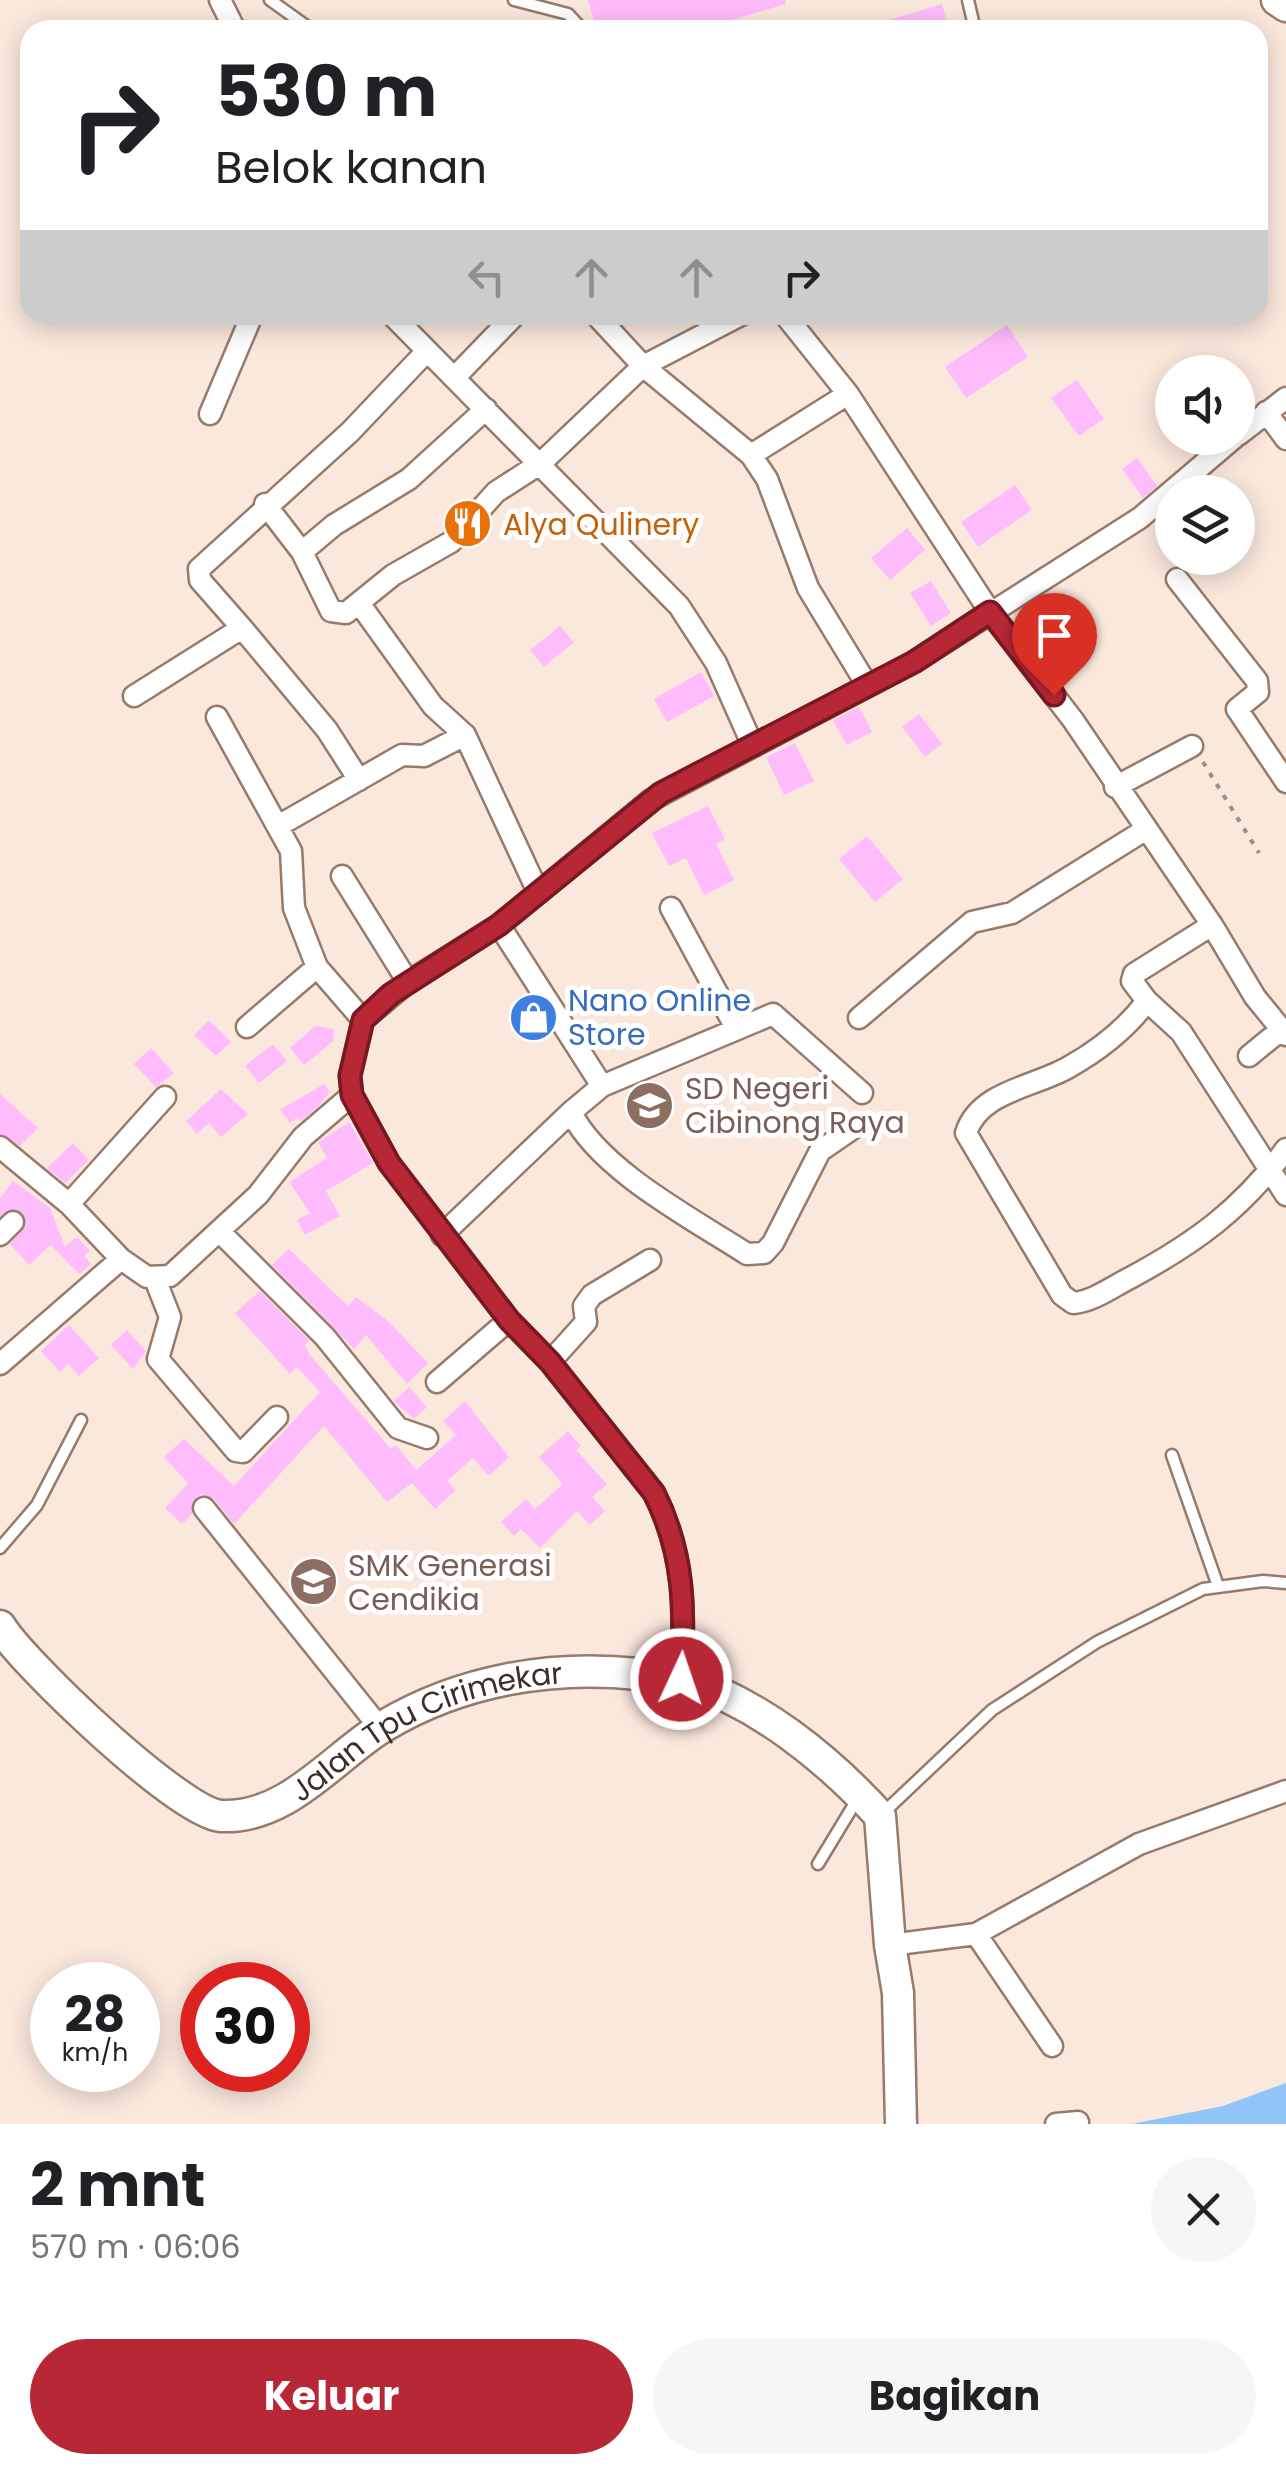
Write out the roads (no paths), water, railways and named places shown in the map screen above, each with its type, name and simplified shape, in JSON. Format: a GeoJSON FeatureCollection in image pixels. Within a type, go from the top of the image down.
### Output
{"type":"FeatureCollection","features":[{"type":"Feature","properties":{"kind":"street"},"geometry":{"type":"LineString","coordinates":[[1277,0],[1286,6]]}},
{"type":"Feature","properties":{"kind":"street"},"geometry":{"type":"LineString","coordinates":[[210,414],[248,325]]}},
{"type":"Feature","properties":{"kind":"street"},"geometry":{"type":"LineString","coordinates":[[401,325],[456,376],[686,615],[716,663],[752,744]]}},
{"type":"Feature","properties":{"kind":"street"},"geometry":{"type":"LineString","coordinates":[[456,376],[505,325]]}},
{"type":"Feature","properties":{"kind":"street"},"geometry":{"type":"LineString","coordinates":[[605,325],[643,366],[751,455],[773,494],[808,588],[867,685]]}},
{"type":"Feature","properties":{"kind":"street"},"geometry":{"type":"LineString","coordinates":[[265,504],[302,552],[330,611],[339,614],[394,575],[447,545],[496,492],[541,464],[643,366],[723,325]]}},
{"type":"Feature","properties":{"kind":"street"},"geometry":{"type":"LineString","coordinates":[[793,325],[848,394],[990,612],[1073,720],[1212,925],[1256,998],[1284,1032],[1250,1056]]}},
{"type":"Feature","properties":{"kind":"street"},"geometry":{"type":"LineString","coordinates":[[359,780],[327,730],[198,574],[265,504],[350,432],[426,352]]}},
{"type":"Feature","properties":{"kind":"street"},"geometry":{"type":"LineString","coordinates":[[751,455],[848,394]]}},
{"type":"Feature","properties":{"kind":"street"},"geometry":{"type":"LineString","coordinates":[[1255,421],[1286,398]]}},
{"type":"Feature","properties":{"kind":"street"},"geometry":{"type":"LineString","coordinates":[[302,552],[334,525],[408,479],[486,409]]}},
{"type":"Feature","properties":{"kind":"street"},"geometry":{"type":"LineString","coordinates":[[1266,412],[1286,440]]}},
{"type":"Feature","properties":{"kind":"street"},"geometry":{"type":"LineString","coordinates":[[681,1679],[686,1603],[666,1517],[654,1493],[550,1362],[509,1320],[407,1192],[352,1095],[350,1076],[363,1020],[408,982],[499,925],[650,800],[914,662],[1140,518],[1214,455]]}},
{"type":"Feature","properties":{"kind":"street"},"geometry":{"type":"LineString","coordinates":[[1177,579],[1260,686],[1237,709],[1286,782]]}},
{"type":"Feature","properties":{"kind":"street"},"geometry":{"type":"LineString","coordinates":[[359,603],[433,706],[465,734],[538,892]]}},
{"type":"Feature","properties":{"kind":"street"},"geometry":{"type":"LineString","coordinates":[[134,696],[242,628]]}},
{"type":"Feature","properties":{"kind":"street"},"geometry":{"type":"LineString","coordinates":[[217,717],[294,861],[298,927],[317,968],[363,1020]]}},
{"type":"Feature","properties":{"kind":"street"},"geometry":{"type":"LineString","coordinates":[[278,826],[402,754],[424,756],[465,734]]}},
{"type":"Feature","properties":{"kind":"street"},"geometry":{"type":"LineString","coordinates":[[1115,787],[1192,746]]}},
{"type":"Feature","properties":{"kind":"street"},"geometry":{"type":"LineString","coordinates":[[859,1018],[972,922],[1012,913],[1145,830]]}},
{"type":"Feature","properties":{"kind":"street"},"geometry":{"type":"LineString","coordinates":[[342,876],[408,982]]}},
{"type":"Feature","properties":{"kind":"street"},"geometry":{"type":"LineString","coordinates":[[670,908],[736,1028]]}},
{"type":"Feature","properties":{"kind":"street"},"geometry":{"type":"LineString","coordinates":[[499,925],[602,1086]]}},
{"type":"Feature","properties":{"kind":"street"},"geometry":{"type":"LineString","coordinates":[[1212,925],[1136,970],[1132,981],[1181,1032],[1286,1195]]}},
{"type":"Feature","properties":{"kind":"street"},"geometry":{"type":"LineString","coordinates":[[247,1027],[317,968]]}},
{"type":"Feature","properties":{"kind":"street"},"geometry":{"type":"LineString","coordinates":[[1147,1000],[1129,1024],[1068,1068],[976,1111],[966,1133],[1062,1296],[1073,1304],[1082,1302],[1196,1242],[1270,1172],[1286,1149]]}},
{"type":"Feature","properties":{"kind":"street"},"geometry":{"type":"LineString","coordinates":[[442,1235],[602,1086],[690,1052],[760,1017],[780,1016],[816,1056],[862,1093]]}},
{"type":"Feature","properties":{"kind":"street"},"geometry":{"type":"LineString","coordinates":[[0,1147],[69,1204],[138,1274],[155,1280],[170,1276],[220,1232],[258,1194],[303,1136],[352,1095]]}},
{"type":"Feature","properties":{"kind":"street"},"geometry":{"type":"LineString","coordinates":[[69,1204],[165,1097]]}},
{"type":"Feature","properties":{"kind":"street"},"geometry":{"type":"LineString","coordinates":[[571,1112],[585,1136],[608,1158],[708,1229],[756,1255],[773,1243],[820,1151],[852,1129]]}},
{"type":"Feature","properties":{"kind":"street"},"geometry":{"type":"LineString","coordinates":[[220,1232],[325,1337],[398,1428],[427,1438]]}},
{"type":"Feature","properties":{"kind":"street"},"geometry":{"type":"LineString","coordinates":[[0,1364],[121,1258]]}},
{"type":"Feature","properties":{"kind":"street"},"geometry":{"type":"LineString","coordinates":[[550,1362],[586,1322],[584,1306],[592,1295],[650,1260]]}},
{"type":"Feature","properties":{"kind":"street"},"geometry":{"type":"LineString","coordinates":[[155,1280],[170,1316],[158,1359],[236,1450],[243,1452],[276,1418]]}},
{"type":"Feature","properties":{"kind":"street"},"geometry":{"type":"LineString","coordinates":[[438,1382],[509,1320]]}},
{"type":"Feature","properties":{"kind":"street"},"geometry":{"type":"LineString","coordinates":[[204,1508],[380,1728]]}},
{"type":"Feature","properties":{"kind":"street","name":"Jalan Tpu Cirimekar"},"geometry":{"type":"LineString","coordinates":[[2,1634],[82,1712],[184,1801],[208,1813],[253,1811],[308,1786],[380,1728],[455,1694],[552,1670],[588,1669],[681,1679],[746,1708],[823,1759],[877,1821]]}},
{"type":"Feature","properties":{"kind":"street"},"geometry":{"type":"LineString","coordinates":[[890,1945],[976,1934],[1140,1844],[1286,1791]]}},
{"type":"Feature","properties":{"kind":"street"},"geometry":{"type":"LineString","coordinates":[[877,1821],[898,1993],[901,2124]]}},
{"type":"Feature","properties":{"kind":"street"},"geometry":{"type":"LineString","coordinates":[[976,1934],[1052,2046]]}},
{"type":"Feature","properties":{"kind":"street"},"geometry":{"type":"LineString","coordinates":[[1056,2124],[1078,2122]]}},
{"type":"Feature","properties":{"kind":"lane"},"geometry":{"type":"LineString","coordinates":[[270,0],[298,20]]}},
{"type":"Feature","properties":{"kind":"lane"},"geometry":{"type":"LineString","coordinates":[[514,0],[568,14],[573,20]]}},
{"type":"Feature","properties":{"kind":"lane"},"geometry":{"type":"LineString","coordinates":[[0,1548],[37,1505],[81,1420]]}},
{"type":"Feature","properties":{"kind":"lane"},"geometry":{"type":"LineString","coordinates":[[1172,1455],[1218,1586]]}},
{"type":"Feature","properties":{"kind":"lane"},"geometry":{"type":"LineString","coordinates":[[818,1864],[877,1821],[918,1775],[992,1710],[1097,1642],[1181,1596],[1218,1586],[1286,1583]]}},
{"type":"Feature","properties":{"kind":"water"},"geometry":{"type":"Polygon","coordinates":[[[1286,2083],[1286,2124],[1132,2124],[1223,2106],[1286,2083]]]}},
{"type":"Feature","properties":{"kind":"place","name":"Alya Qulinery"},"geometry":{"type":"Point","coordinates":[468,524]}},
{"type":"Feature","properties":{"kind":"place","name":"Nano Online Store"},"geometry":{"type":"Point","coordinates":[533,1017]}},
{"type":"Feature","properties":{"kind":"place","name":"SD Negeri Cibinong Raya"},"geometry":{"type":"Point","coordinates":[650,1105]}},
{"type":"Feature","properties":{"kind":"place","name":"SMK Generasi Cendikia"},"geometry":{"type":"Point","coordinates":[313,1582]}}]}
